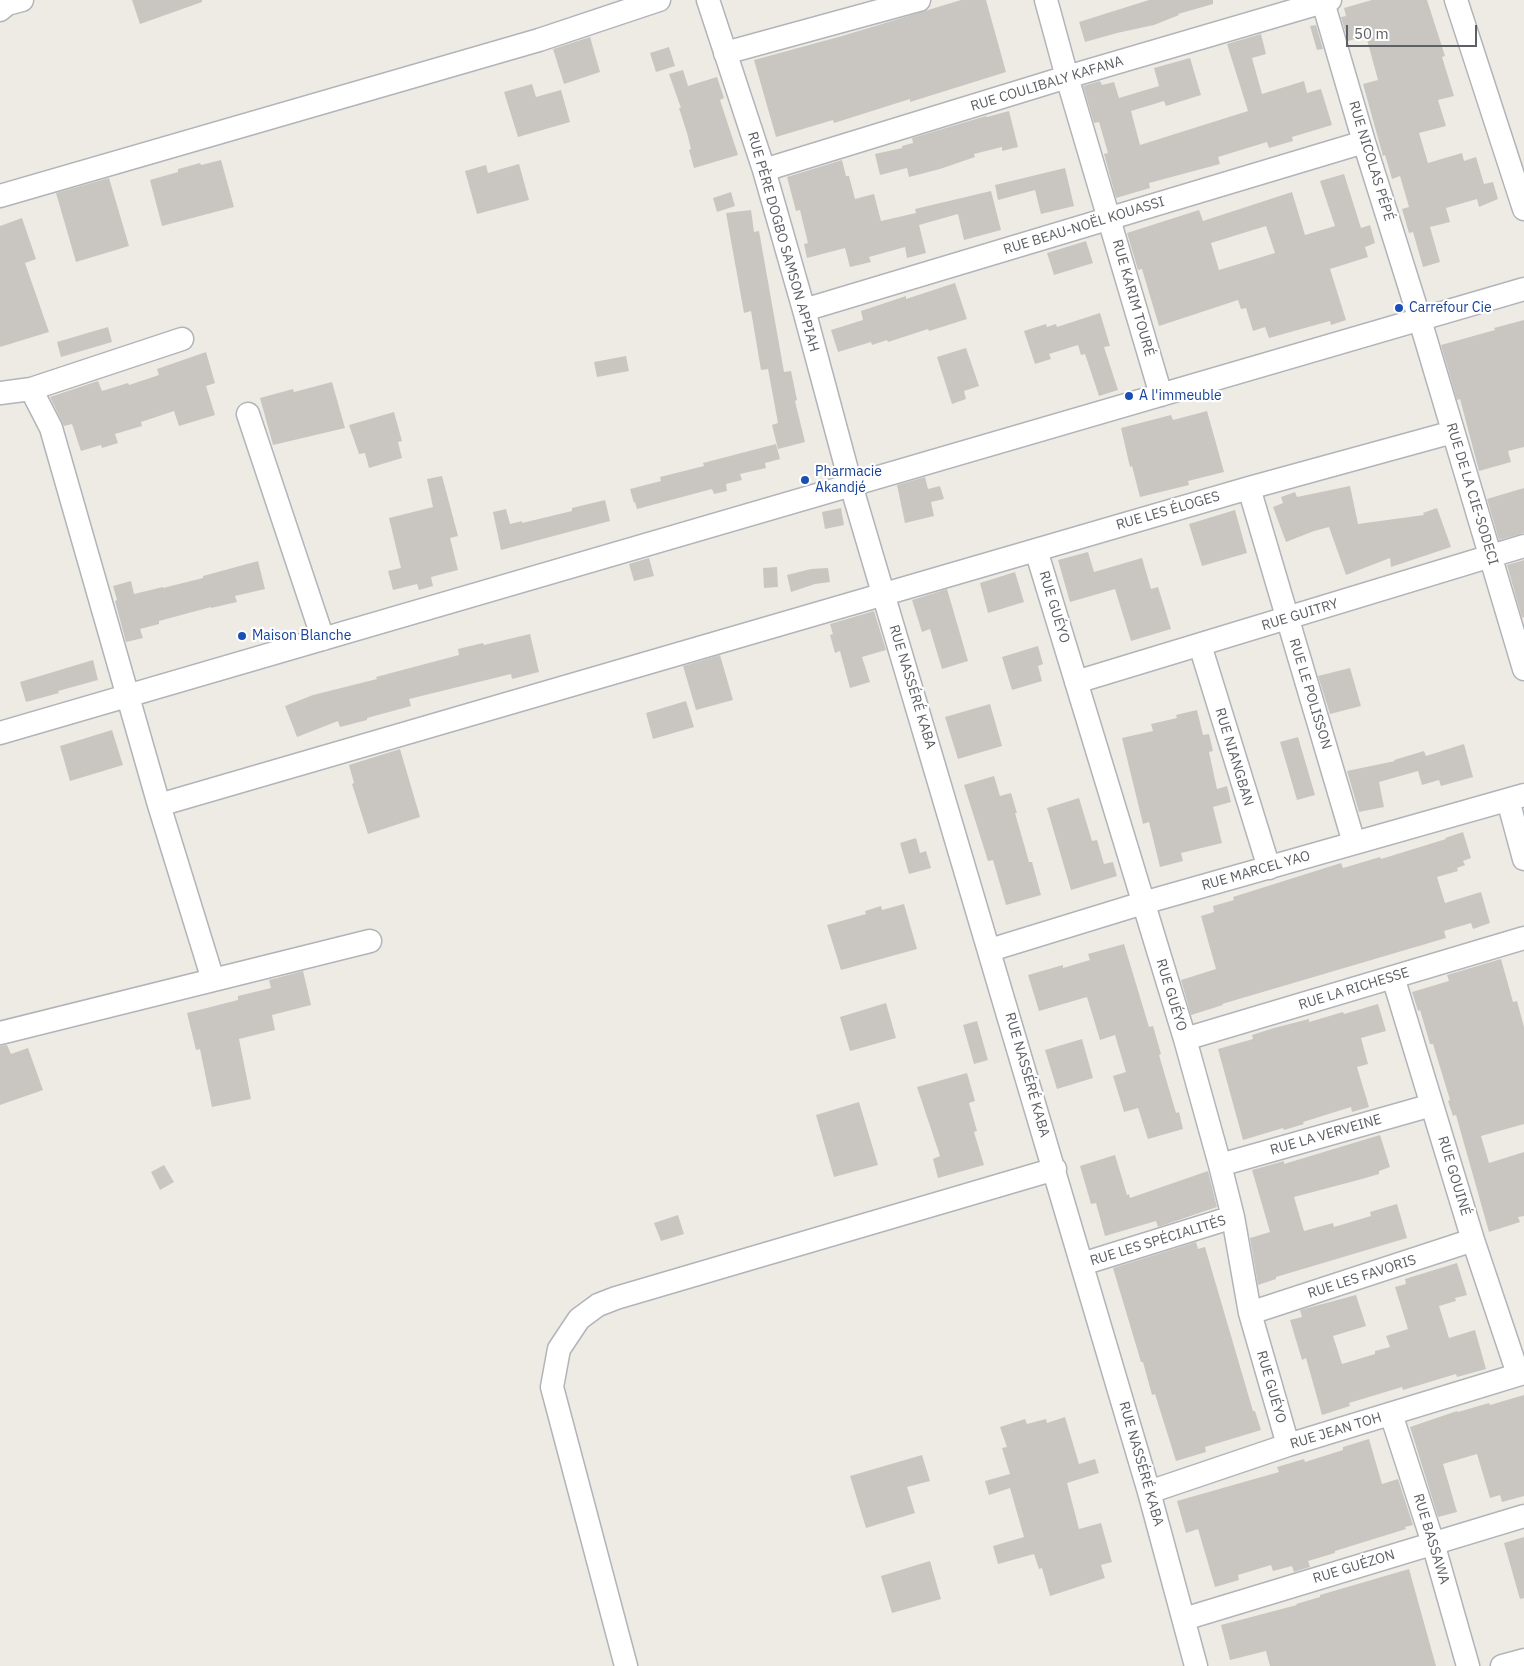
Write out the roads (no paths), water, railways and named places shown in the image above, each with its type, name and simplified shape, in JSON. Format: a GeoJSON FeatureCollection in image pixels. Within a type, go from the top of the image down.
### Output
{"type":"FeatureCollection","features":[{"type":"Feature","properties":{"kind":"street"},"geometry":{"type":"LineString","coordinates":[[0,10],[7,4],[22,0]]}},
{"type":"Feature","properties":{"kind":"street"},"geometry":{"type":"LineString","coordinates":[[0,196],[539,40],[659,0]]}},
{"type":"Feature","properties":{"kind":"street","name":"RUE PÈRE DOGBO SAMSON APPIAH"},"geometry":{"type":"LineString","coordinates":[[708,0],[764,170],[851,485]]}},
{"type":"Feature","properties":{"kind":"street"},"geometry":{"type":"LineString","coordinates":[[725,53],[855,8],[919,0]]}},
{"type":"Feature","properties":{"kind":"street","name":"RUE KARIM TOURÉ"},"geometry":{"type":"LineString","coordinates":[[1046,0],[1161,396]]}},
{"type":"Feature","properties":{"kind":"street"},"geometry":{"type":"LineString","coordinates":[[1456,0],[1515,151],[1524,209]]}},
{"type":"Feature","properties":{"kind":"street","name":"RUE COULIBALY KAFANA"},"geometry":{"type":"LineString","coordinates":[[764,170],[1067,77],[1268,9],[1327,1]]}},
{"type":"Feature","properties":{"kind":"street","name":"RUE NICOLAS PÉPÉ"},"geometry":{"type":"LineString","coordinates":[[1327,1],[1364,142],[1420,320]]}},
{"type":"Feature","properties":{"kind":"street","name":"RUE BEAU-NOËL KOUASSI"},"geometry":{"type":"LineString","coordinates":[[804,310],[1364,142]]}},
{"type":"Feature","properties":{"kind":"street"},"geometry":{"type":"LineString","coordinates":[[0,733],[1524,289]]}},
{"type":"Feature","properties":{"kind":"street","name":"RUE DE LA CIE-SODECI"},"geometry":{"type":"LineString","coordinates":[[1420,320],[1524,669]]}},
{"type":"Feature","properties":{"kind":"street"},"geometry":{"type":"LineString","coordinates":[[0,392],[31,389],[182,339]]}},
{"type":"Feature","properties":{"kind":"street"},"geometry":{"type":"LineString","coordinates":[[31,389],[51,428],[127,696],[213,980]]}},
{"type":"Feature","properties":{"kind":"street"},"geometry":{"type":"LineString","coordinates":[[248,414],[323,639]]}},
{"type":"Feature","properties":{"kind":"street","name":"RUE LES ÉLOGES"},"geometry":{"type":"LineString","coordinates":[[159,805],[1248,488],[1453,432]]}},
{"type":"Feature","properties":{"kind":"street","name":"RUE NASSÉRÉ KABA"},"geometry":{"type":"LineString","coordinates":[[851,485],[1150,1492],[1196,1666]]}},
{"type":"Feature","properties":{"kind":"street","name":"RUE LE POLISSON"},"geometry":{"type":"LineString","coordinates":[[1248,488],[1354,843]]}},
{"type":"Feature","properties":{"kind":"street","name":"RUE GUITRY"},"geometry":{"type":"LineString","coordinates":[[1076,682],[1200,646],[1524,546]]}},
{"type":"Feature","properties":{"kind":"street","name":"RUE GUÉYO"},"geometry":{"type":"LineString","coordinates":[[1036,550],[1185,1039],[1233,1217],[1250,1313],[1288,1445]]}},
{"type":"Feature","properties":{"kind":"street","name":"RUE NIANGBAN"},"geometry":{"type":"LineString","coordinates":[[1200,646],[1269,868]]}},
{"type":"Feature","properties":{"kind":"street"},"geometry":{"type":"LineString","coordinates":[[1516,798],[1524,859]]}},
{"type":"Feature","properties":{"kind":"street","name":"RUE MARCEL YAO"},"geometry":{"type":"LineString","coordinates":[[990,950],[1142,903],[1516,798]]}},
{"type":"Feature","properties":{"kind":"street","name":"RUE LA RICHESSE"},"geometry":{"type":"LineString","coordinates":[[1185,1039],[1524,938]]}},
{"type":"Feature","properties":{"kind":"street"},"geometry":{"type":"LineString","coordinates":[[0,1033],[370,941]]}},
{"type":"Feature","properties":{"kind":"street","name":"RUE GOUINÉ"},"geometry":{"type":"LineString","coordinates":[[1394,977],[1473,1240],[1521,1374]]}},
{"type":"Feature","properties":{"kind":"street","name":"RUE LA VERVEINE"},"geometry":{"type":"LineString","coordinates":[[1220,1165],[1432,1105]]}},
{"type":"Feature","properties":{"kind":"street"},"geometry":{"type":"LineString","coordinates":[[626,1666],[552,1387],[559,1349],[579,1320],[598,1305],[616,1298],[1055,1169]]}},
{"type":"Feature","properties":{"kind":"street","name":"RUE LES SPÉCIALITÉS"},"geometry":{"type":"LineString","coordinates":[[1082,1264],[1233,1217]]}},
{"type":"Feature","properties":{"kind":"street","name":"RUE LES FAVORIS"},"geometry":{"type":"LineString","coordinates":[[1250,1313],[1473,1240]]}},
{"type":"Feature","properties":{"kind":"street","name":"RUE JEAN TOH"},"geometry":{"type":"LineString","coordinates":[[1150,1492],[1288,1445],[1521,1374]]}},
{"type":"Feature","properties":{"kind":"street","name":"RUE BASSAWA"},"geometry":{"type":"LineString","coordinates":[[1391,1414],[1433,1543],[1468,1666]]}},
{"type":"Feature","properties":{"kind":"street","name":"RUE GUÉZON"},"geometry":{"type":"LineString","coordinates":[[1184,1619],[1524,1516]]}},
{"type":"Feature","properties":{"kind":"street"},"geometry":{"type":"LineString","coordinates":[[1502,1666],[1524,1660]]}},
{"type":"Feature","properties":{"kind":"place","name":"Carrefour Cie"},"geometry":{"type":"Point","coordinates":[1399,308]}},
{"type":"Feature","properties":{"kind":"place","name":"A l'immeuble"},"geometry":{"type":"Point","coordinates":[1129,396]}},
{"type":"Feature","properties":{"kind":"place","name":"Pharmacie Akandjé"},"geometry":{"type":"Point","coordinates":[805,480]}},
{"type":"Feature","properties":{"kind":"place","name":"Maison Blanche"},"geometry":{"type":"Point","coordinates":[242,636]}}]}
